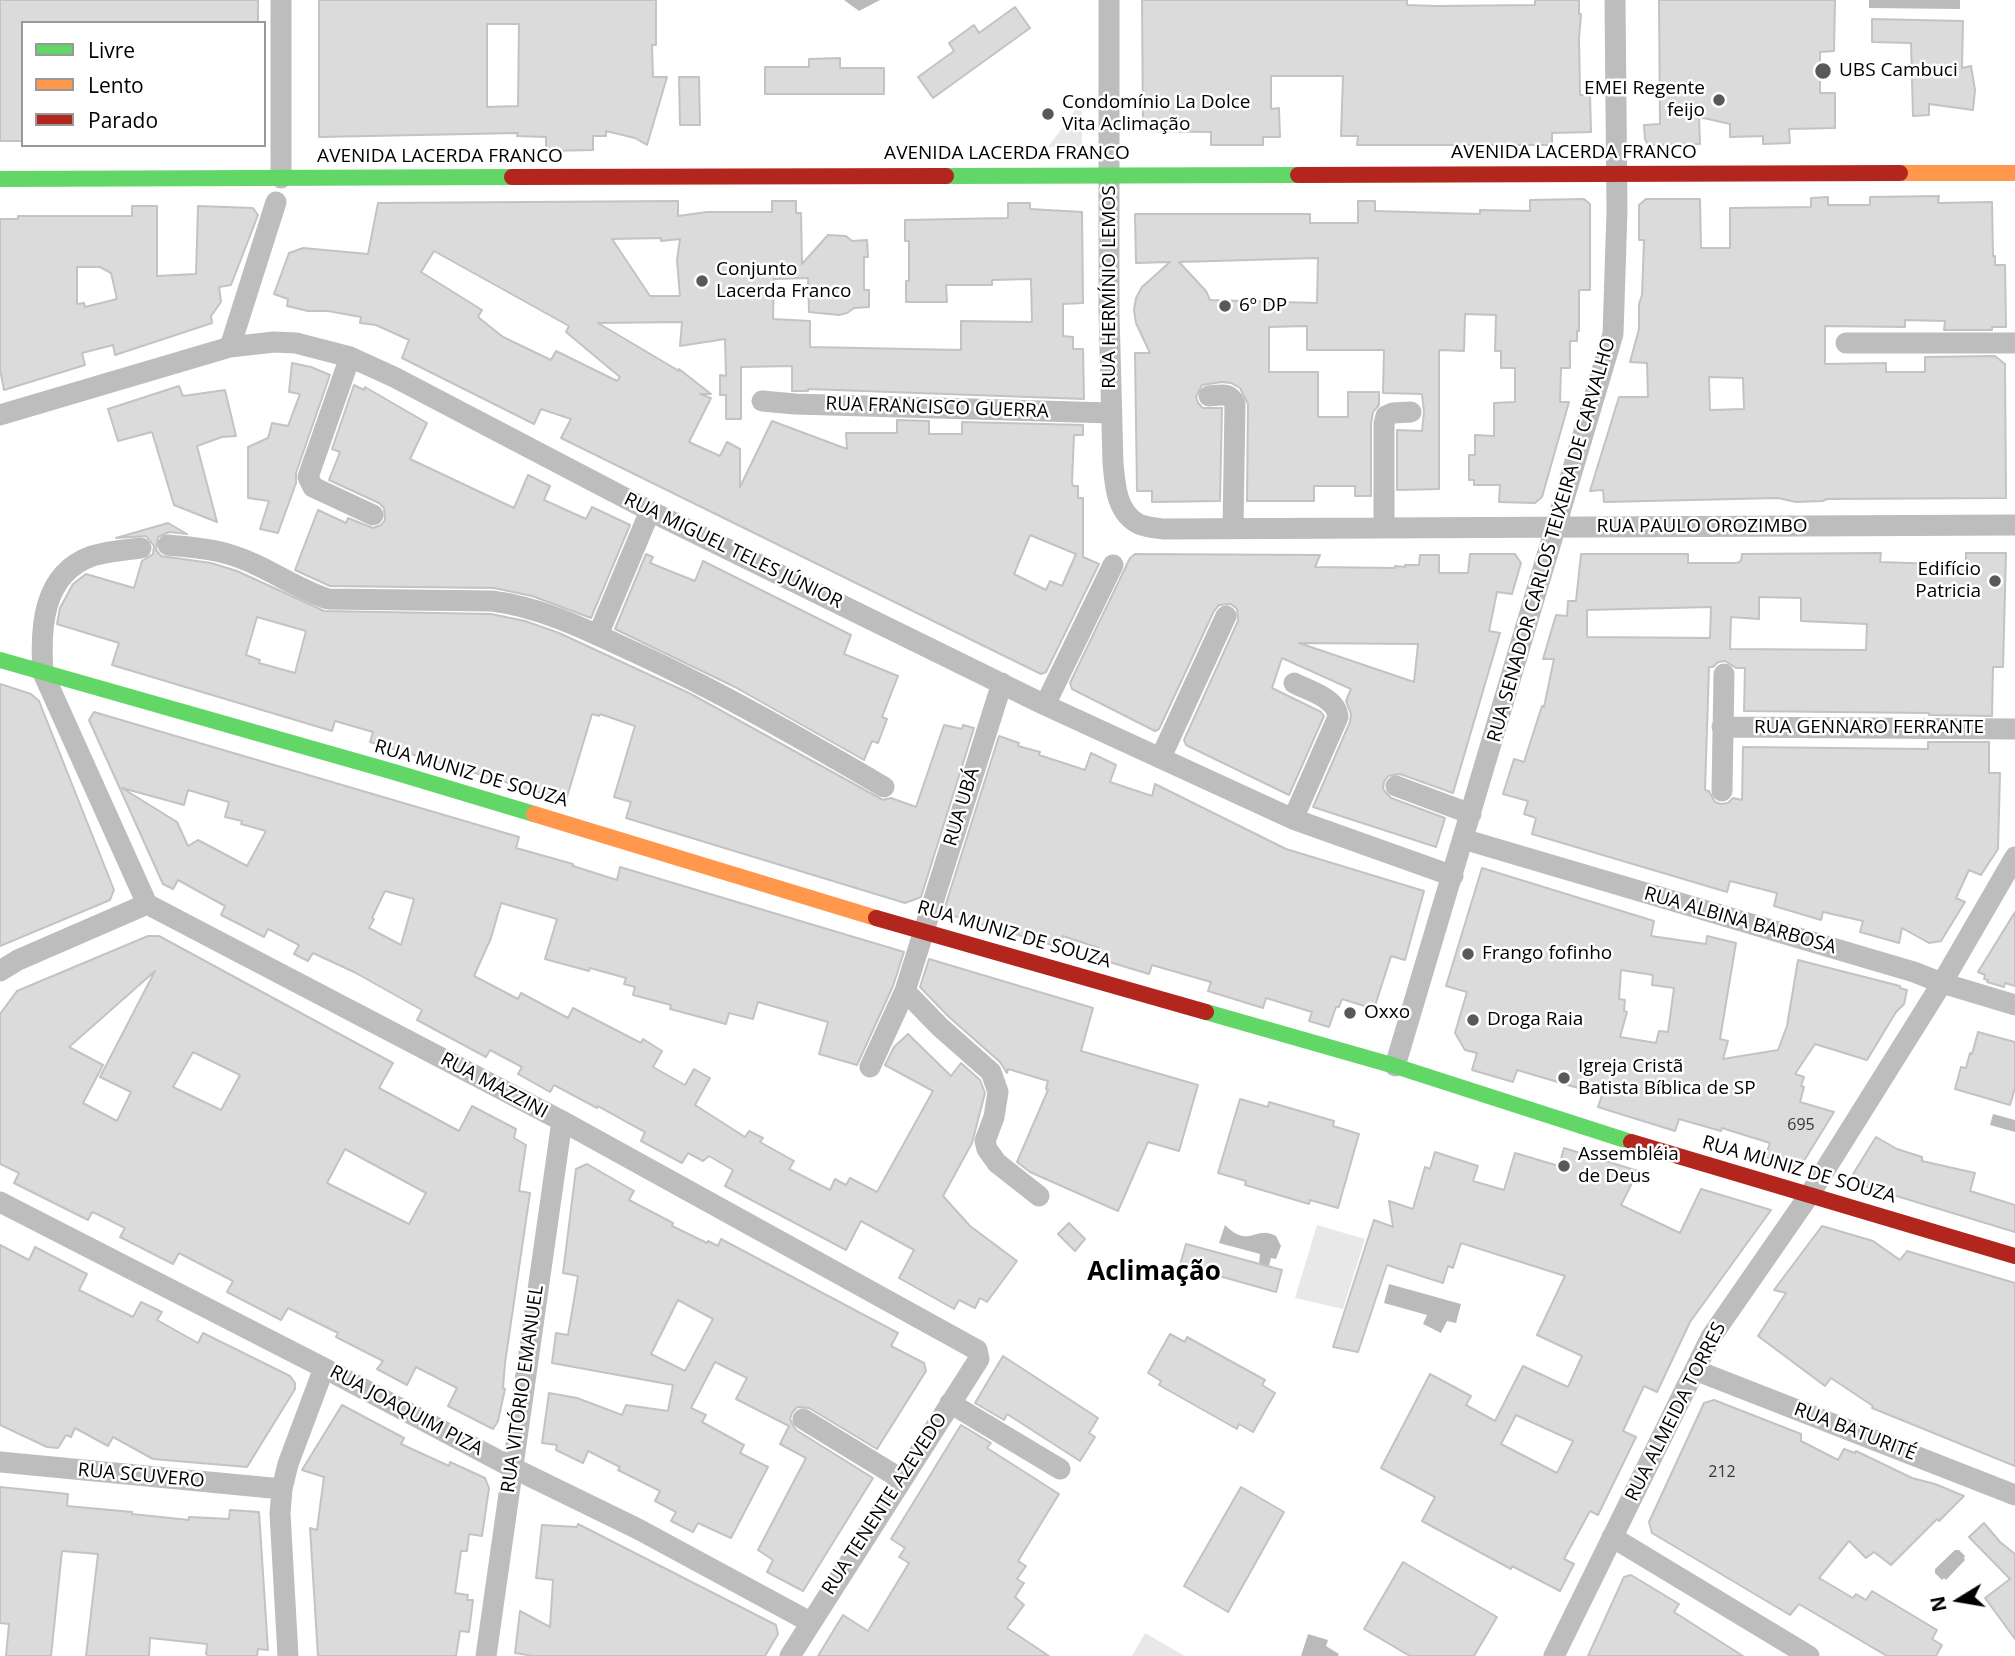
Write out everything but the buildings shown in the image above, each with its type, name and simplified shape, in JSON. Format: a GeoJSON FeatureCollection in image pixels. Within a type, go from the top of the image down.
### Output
{"type":"FeatureCollection","features":[{"type":"Feature","properties":{"kind":"street"},"geometry":{"type":"LineString","coordinates":[[281,0],[281,178]]}},
{"type":"Feature","properties":{"kind":"street","name":"RUA HERMÍNIO LEMOS"},"geometry":{"type":"LineString","coordinates":[[1109,0],[1111,413],[1115,487],[1121,506],[1137,524]]}},
{"type":"Feature","properties":{"kind":"street","name":"RUA SENADOR CARLOS TEIXEIRA DE CARVALHO"},"geometry":{"type":"LineString","coordinates":[[1395,1066],[1613,334],[1617,174],[1615,0]]}},
{"type":"Feature","properties":{"kind":"street","name":"AVENIDA LACERDA FRANCO"},"geometry":{"type":"LineString","coordinates":[[0,179],[2015,173]]}},
{"type":"Feature","properties":{"kind":"street"},"geometry":{"type":"LineString","coordinates":[[230,347],[276,202]]}},
{"type":"Feature","properties":{"kind":"street","name":"RUA MIGUEL TELES JÚNIOR"},"geometry":{"type":"LineString","coordinates":[[0,415],[230,347],[274,342],[296,343],[350,357],[394,377],[650,511],[1045,705],[1293,819],[1452,876]]}},
{"type":"Feature","properties":{"kind":"street"},"geometry":{"type":"LineString","coordinates":[[1846,343],[2015,343]]}},
{"type":"Feature","properties":{"kind":"street"},"geometry":{"type":"LineString","coordinates":[[350,357],[308,477],[313,486],[373,516]]}},
{"type":"Feature","properties":{"kind":"street"},"geometry":{"type":"LineString","coordinates":[[1209,396],[1227,395],[1232,397],[1235,404],[1233,528]]}},
{"type":"Feature","properties":{"kind":"street","name":"RUA FRANCISCO GUERRA"},"geometry":{"type":"LineString","coordinates":[[762,401],[1111,413]]}},
{"type":"Feature","properties":{"kind":"street"},"geometry":{"type":"LineString","coordinates":[[1384,528],[1386,416],[1411,412]]}},
{"type":"Feature","properties":{"kind":"street"},"geometry":{"type":"LineString","coordinates":[[598,635],[650,511]]}},
{"type":"Feature","properties":{"kind":"street","name":"RUA PAULO OROZIMBO"},"geometry":{"type":"LineString","coordinates":[[1137,524],[1164,529],[2015,525]]}},
{"type":"Feature","properties":{"kind":"street"},"geometry":{"type":"LineString","coordinates":[[168,545],[228,554],[252,563],[306,592],[328,599],[492,601],[512,604],[561,619],[703,684],[884,787]]}},
{"type":"Feature","properties":{"kind":"street"},"geometry":{"type":"LineString","coordinates":[[0,971],[18,960],[147,904],[43,673],[41,645],[43,620],[53,589],[60,579],[89,557],[141,548]]}},
{"type":"Feature","properties":{"kind":"street"},"geometry":{"type":"LineString","coordinates":[[1045,705],[1113,565]]}},
{"type":"Feature","properties":{"kind":"street"},"geometry":{"type":"LineString","coordinates":[[1161,757],[1226,616]]}},
{"type":"Feature","properties":{"kind":"street","name":"RUA MUNIZ DE SOUZA"},"geometry":{"type":"LineString","coordinates":[[0,660],[394,772],[923,932],[1395,1066],[1701,1164],[2015,1256]]}},
{"type":"Feature","properties":{"kind":"street"},"geometry":{"type":"LineString","coordinates":[[1722,791],[1724,674]]}},
{"type":"Feature","properties":{"kind":"street","name":"RUA UBÁ"},"geometry":{"type":"LineString","coordinates":[[870,1067],[905,991],[1002,683]]}},
{"type":"Feature","properties":{"kind":"street"},"geometry":{"type":"LineString","coordinates":[[1293,819],[1338,717],[1338,709],[1333,703],[1294,683]]}},
{"type":"Feature","properties":{"kind":"street","name":"RUA GENNARO FERRANTE"},"geometry":{"type":"LineString","coordinates":[[1723,727],[2015,729]]}},
{"type":"Feature","properties":{"kind":"street"},"geometry":{"type":"LineString","coordinates":[[1396,786],[1471,814]]}},
{"type":"Feature","properties":{"kind":"street","name":"RUA ALBINA BARBOSA"},"geometry":{"type":"LineString","coordinates":[[1463,839],[1914,972],[2015,1005]]}},
{"type":"Feature","properties":{"kind":"street","name":"RUA ALMEIDA TORRES"},"geometry":{"type":"LineString","coordinates":[[1554,1656],[1711,1337],[1810,1194],[1942,983],[2015,857]]}},
{"type":"Feature","properties":{"kind":"street","name":"RUA MAZZINI"},"geometry":{"type":"LineString","coordinates":[[147,904],[562,1121],[975,1348],[979,1353]]}},
{"type":"Feature","properties":{"kind":"street"},"geometry":{"type":"LineString","coordinates":[[905,991],[991,1073],[998,1092],[994,1117],[985,1141],[987,1149],[997,1163],[1039,1196]]}},
{"type":"Feature","properties":{"kind":"street","name":"RUA VITÓRIO EMANUEL"},"geometry":{"type":"LineString","coordinates":[[486,1656],[562,1121]]}},
{"type":"Feature","properties":{"kind":"street","name":"RUA JOAQUIM PIZA"},"geometry":{"type":"LineString","coordinates":[[0,1202],[511,1467],[638,1529],[810,1622]]}},
{"type":"Feature","properties":{"kind":"street","name":"RUA TENENTE AZEVEDO"},"geometry":{"type":"LineString","coordinates":[[790,1656],[979,1359],[979,1353]]}},
{"type":"Feature","properties":{"kind":"street"},"geometry":{"type":"LineString","coordinates":[[288,1656],[280,1513],[282,1489],[288,1464],[324,1368]]}},
{"type":"Feature","properties":{"kind":"street","name":"RUA BATURITÉ"},"geometry":{"type":"LineString","coordinates":[[1695,1370],[2015,1495]]}},
{"type":"Feature","properties":{"kind":"street"},"geometry":{"type":"LineString","coordinates":[[950,1403],[1060,1469]]}},
{"type":"Feature","properties":{"kind":"street"},"geometry":{"type":"LineString","coordinates":[[803,1419],[901,1479]]}},
{"type":"Feature","properties":{"kind":"street","name":"RUA SCUVERO"},"geometry":{"type":"LineString","coordinates":[[0,1462],[282,1489]]}},
{"type":"Feature","properties":{"kind":"street"},"geometry":{"type":"LineString","coordinates":[[1612,1537],[1809,1656]]}},
{"type":"Feature","properties":{"kind":"shaded area"},"geometry":{"type":"Polygon","coordinates":[[[844,0],[880,0],[859,11],[844,0]]]}},
{"type":"Feature","properties":{"kind":"shaded area"},"geometry":{"type":"Polygon","coordinates":[[[1869,0],[1960,0],[1960,9],[1869,8],[1869,0]]]}},
{"type":"Feature","properties":{"kind":"shaded area"},"geometry":{"type":"Polygon","coordinates":[[[1082,101],[1082,147],[1048,147],[1082,101]]]}},
{"type":"Feature","properties":{"kind":"shaded area"},"geometry":{"type":"Polygon","coordinates":[[[1993,1114],[2015,1120],[2015,1132],[1990,1125],[1993,1114]]]}},
{"type":"Feature","properties":{"kind":"shaded area"},"geometry":{"type":"Polygon","coordinates":[[[1225,1225],[1241,1236],[1269,1233],[1276,1236],[1281,1246],[1276,1259],[1271,1258],[1269,1266],[1259,1263],[1260,1254],[1219,1243],[1225,1225]]]}},
{"type":"Feature","properties":{"kind":"shaded area"},"geometry":{"type":"Polygon","coordinates":[[[1317,1225],[1365,1239],[1343,1309],[1295,1298],[1317,1225]]]}},
{"type":"Feature","properties":{"kind":"shaded area"},"geometry":{"type":"Polygon","coordinates":[[[1389,1284],[1461,1304],[1456,1323],[1447,1321],[1441,1333],[1423,1324],[1427,1315],[1384,1303],[1389,1284]]]}},
{"type":"Feature","properties":{"kind":"shaded area"},"geometry":{"type":"Polygon","coordinates":[[[1955,1550],[1965,1556],[1965,1560],[1946,1580],[1942,1580],[1935,1573],[1935,1569],[1955,1550]]]}},
{"type":"Feature","properties":{"kind":"shaded area"},"geometry":{"type":"Polygon","coordinates":[[[1145,1633],[1185,1656],[1132,1656],[1145,1633]]]}},
{"type":"Feature","properties":{"kind":"shaded area"},"geometry":{"type":"Polygon","coordinates":[[[1308,1634],[1328,1640],[1326,1646],[1339,1654],[1338,1656],[1301,1656],[1308,1634]]]}},
{"type":"Feature","properties":{"kind":"traffic: fast"},"geometry":{"type":"LineString","coordinates":[[946,176],[1298,175]]}},
{"type":"Feature","properties":{"kind":"traffic: fast"},"geometry":{"type":"LineString","coordinates":[[0,179],[512,177]]}},
{"type":"Feature","properties":{"kind":"traffic: fast"},"geometry":{"type":"LineString","coordinates":[[0,660],[534,814]]}},
{"type":"Feature","properties":{"kind":"traffic: fast"},"geometry":{"type":"LineString","coordinates":[[1206,1012],[1395,1066],[1631,1142]]}},
{"type":"Feature","properties":{"kind":"traffic: slow"},"geometry":{"type":"LineString","coordinates":[[1900,173],[2015,173]]}},
{"type":"Feature","properties":{"kind":"traffic: slow"},"geometry":{"type":"LineString","coordinates":[[534,814],[876,918]]}},
{"type":"Feature","properties":{"kind":"traffic: jam"},"geometry":{"type":"LineString","coordinates":[[1298,175],[1900,173]]}},
{"type":"Feature","properties":{"kind":"traffic: jam"},"geometry":{"type":"LineString","coordinates":[[512,177],[946,176]]}},
{"type":"Feature","properties":{"kind":"traffic: jam"},"geometry":{"type":"LineString","coordinates":[[876,918],[1206,1012]]}},
{"type":"Feature","properties":{"kind":"traffic: jam"},"geometry":{"type":"LineString","coordinates":[[1631,1142],[2015,1256]]}},
{"type":"Feature","properties":{"kind":"place","name":"UBS Cambuci"},"geometry":{"type":"Point","coordinates":[1823,71]}},
{"type":"Feature","properties":{"kind":"place","name":"EMEI Regente feijo"},"geometry":{"type":"Point","coordinates":[1719,100]}},
{"type":"Feature","properties":{"kind":"place","name":"Condomínio La Dolce Vita Aclimação"},"geometry":{"type":"Point","coordinates":[1048,114]}},
{"type":"Feature","properties":{"kind":"place","name":"Conjunto Lacerda Franco"},"geometry":{"type":"Point","coordinates":[702,281]}},
{"type":"Feature","properties":{"kind":"place","name":"6º DP"},"geometry":{"type":"Point","coordinates":[1225,306]}},
{"type":"Feature","properties":{"kind":"place","name":"Edifício Patricia"},"geometry":{"type":"Point","coordinates":[1995,581]}},
{"type":"Feature","properties":{"kind":"place","name":"Frango fofinho"},"geometry":{"type":"Point","coordinates":[1468,954]}},
{"type":"Feature","properties":{"kind":"place","name":"Oxxo"},"geometry":{"type":"Point","coordinates":[1350,1013]}},
{"type":"Feature","properties":{"kind":"place","name":"Droga Raia"},"geometry":{"type":"Point","coordinates":[1473,1020]}},
{"type":"Feature","properties":{"kind":"place","name":"Igreja Cristã Batista Bíblica de SP"},"geometry":{"type":"Point","coordinates":[1564,1078]}},
{"type":"Feature","properties":{"kind":"place","name":"Assembléia de Deus"},"geometry":{"type":"Point","coordinates":[1564,1166]}},
{"type":"Feature","properties":{"kind":"district","name":"Aclimação"},"geometry":{"type":"Point","coordinates":[1154,1273]}}]}
